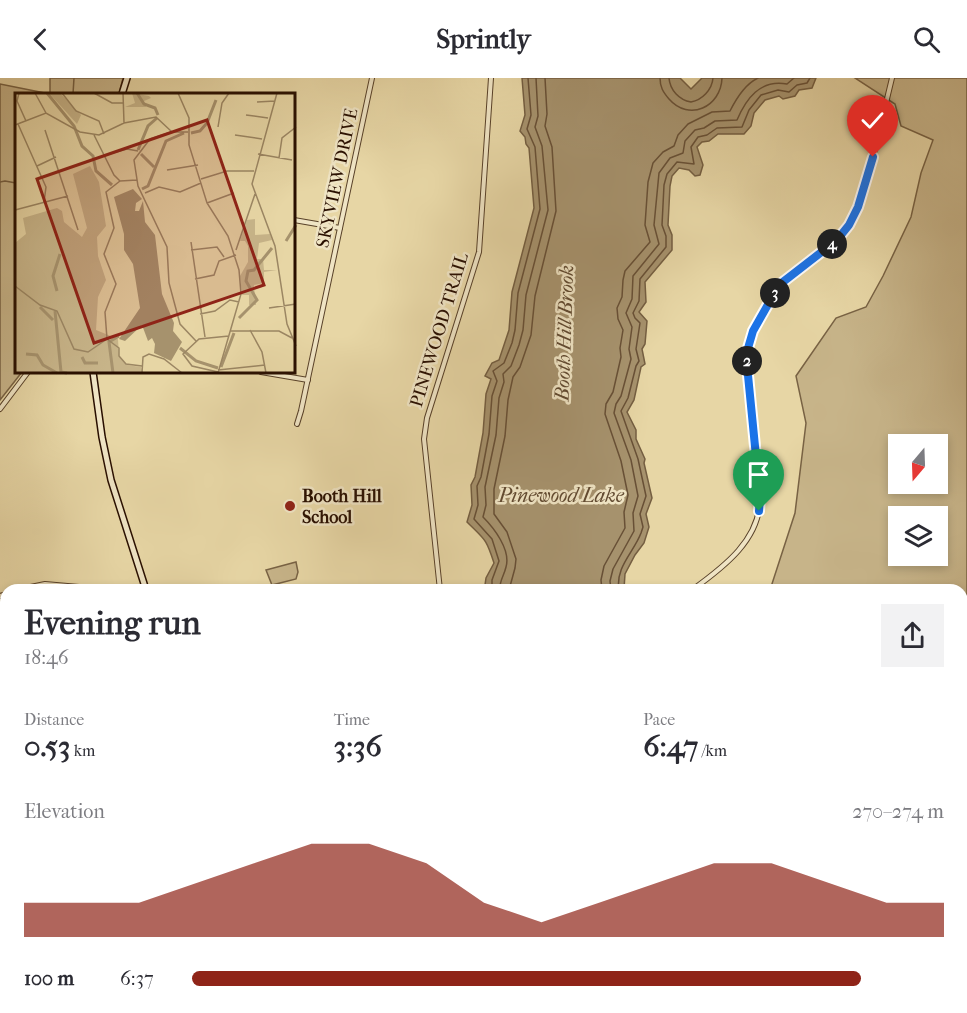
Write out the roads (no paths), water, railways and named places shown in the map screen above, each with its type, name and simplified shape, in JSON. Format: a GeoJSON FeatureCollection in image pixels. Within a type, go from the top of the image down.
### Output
{"type":"FeatureCollection","features":[{"type":"Feature","properties":{"kind":"street"},"geometry":{"type":"LineString","coordinates":[[122,93],[127,78]]}},
{"type":"Feature","properties":{"kind":"street","name":"SKYVIEW DRIVE"},"geometry":{"type":"LineString","coordinates":[[297,424],[372,78]]}},
{"type":"Feature","properties":{"kind":"street","name":"PINEWOOD TRAIL"},"geometry":{"type":"LineString","coordinates":[[439,584],[424,453],[424,432],[479,252],[491,78]]}},
{"type":"Feature","properties":{"kind":"street"},"geometry":{"type":"LineString","coordinates":[[700,584],[743,545],[750,535],[759,511],[760,497],[746,355],[749,340],[779,285],[837,240],[854,216],[873,157],[892,78]]}},
{"type":"Feature","properties":{"kind":"street"},"geometry":{"type":"LineString","coordinates":[[296,220],[340,228]]}},
{"type":"Feature","properties":{"kind":"street"},"geometry":{"type":"LineString","coordinates":[[0,410],[27,374]]}},
{"type":"Feature","properties":{"kind":"street"},"geometry":{"type":"LineString","coordinates":[[93,374],[111,480],[144,584]]}},
{"type":"Feature","properties":{"kind":"street"},"geometry":{"type":"LineString","coordinates":[[273,374],[308,380]]}},
{"type":"Feature","properties":{"kind":"water","name":"Pinewood Lake"},"geometry":{"type":"Polygon","coordinates":[[[522,78],[680,78],[691,89],[702,78],[816,78],[812,88],[799,90],[795,96],[783,99],[779,96],[765,100],[754,113],[751,126],[744,134],[718,134],[709,141],[702,142],[697,147],[703,165],[700,175],[695,176],[689,170],[679,168],[672,176],[668,225],[672,235],[672,250],[645,282],[646,302],[639,312],[647,321],[645,344],[642,349],[645,364],[641,367],[634,400],[627,412],[636,430],[636,439],[645,459],[652,498],[646,514],[649,527],[644,543],[625,574],[624,584],[485,584],[494,563],[484,540],[467,522],[472,505],[471,485],[475,477],[483,433],[486,394],[491,379],[485,376],[492,363],[499,360],[509,330],[512,292],[534,208],[529,148],[520,131],[525,115],[522,78]]]}},
{"type":"Feature","properties":{"kind":"waterway"},"geometry":{"type":"LineString","coordinates":[[73,93],[74,78]]}},
{"type":"Feature","properties":{"kind":"waterway"},"geometry":{"type":"LineString","coordinates":[[0,182],[15,183]]}},
{"type":"Feature","properties":{"kind":"place","name":"Booth Hill School"},"geometry":{"type":"Point","coordinates":[290,506]}},
{"type":"Feature","properties":{"kind":"water label","name":"Booth Hill Brook"},"geometry":{"type":"Point","coordinates":[564,333]}}]}
